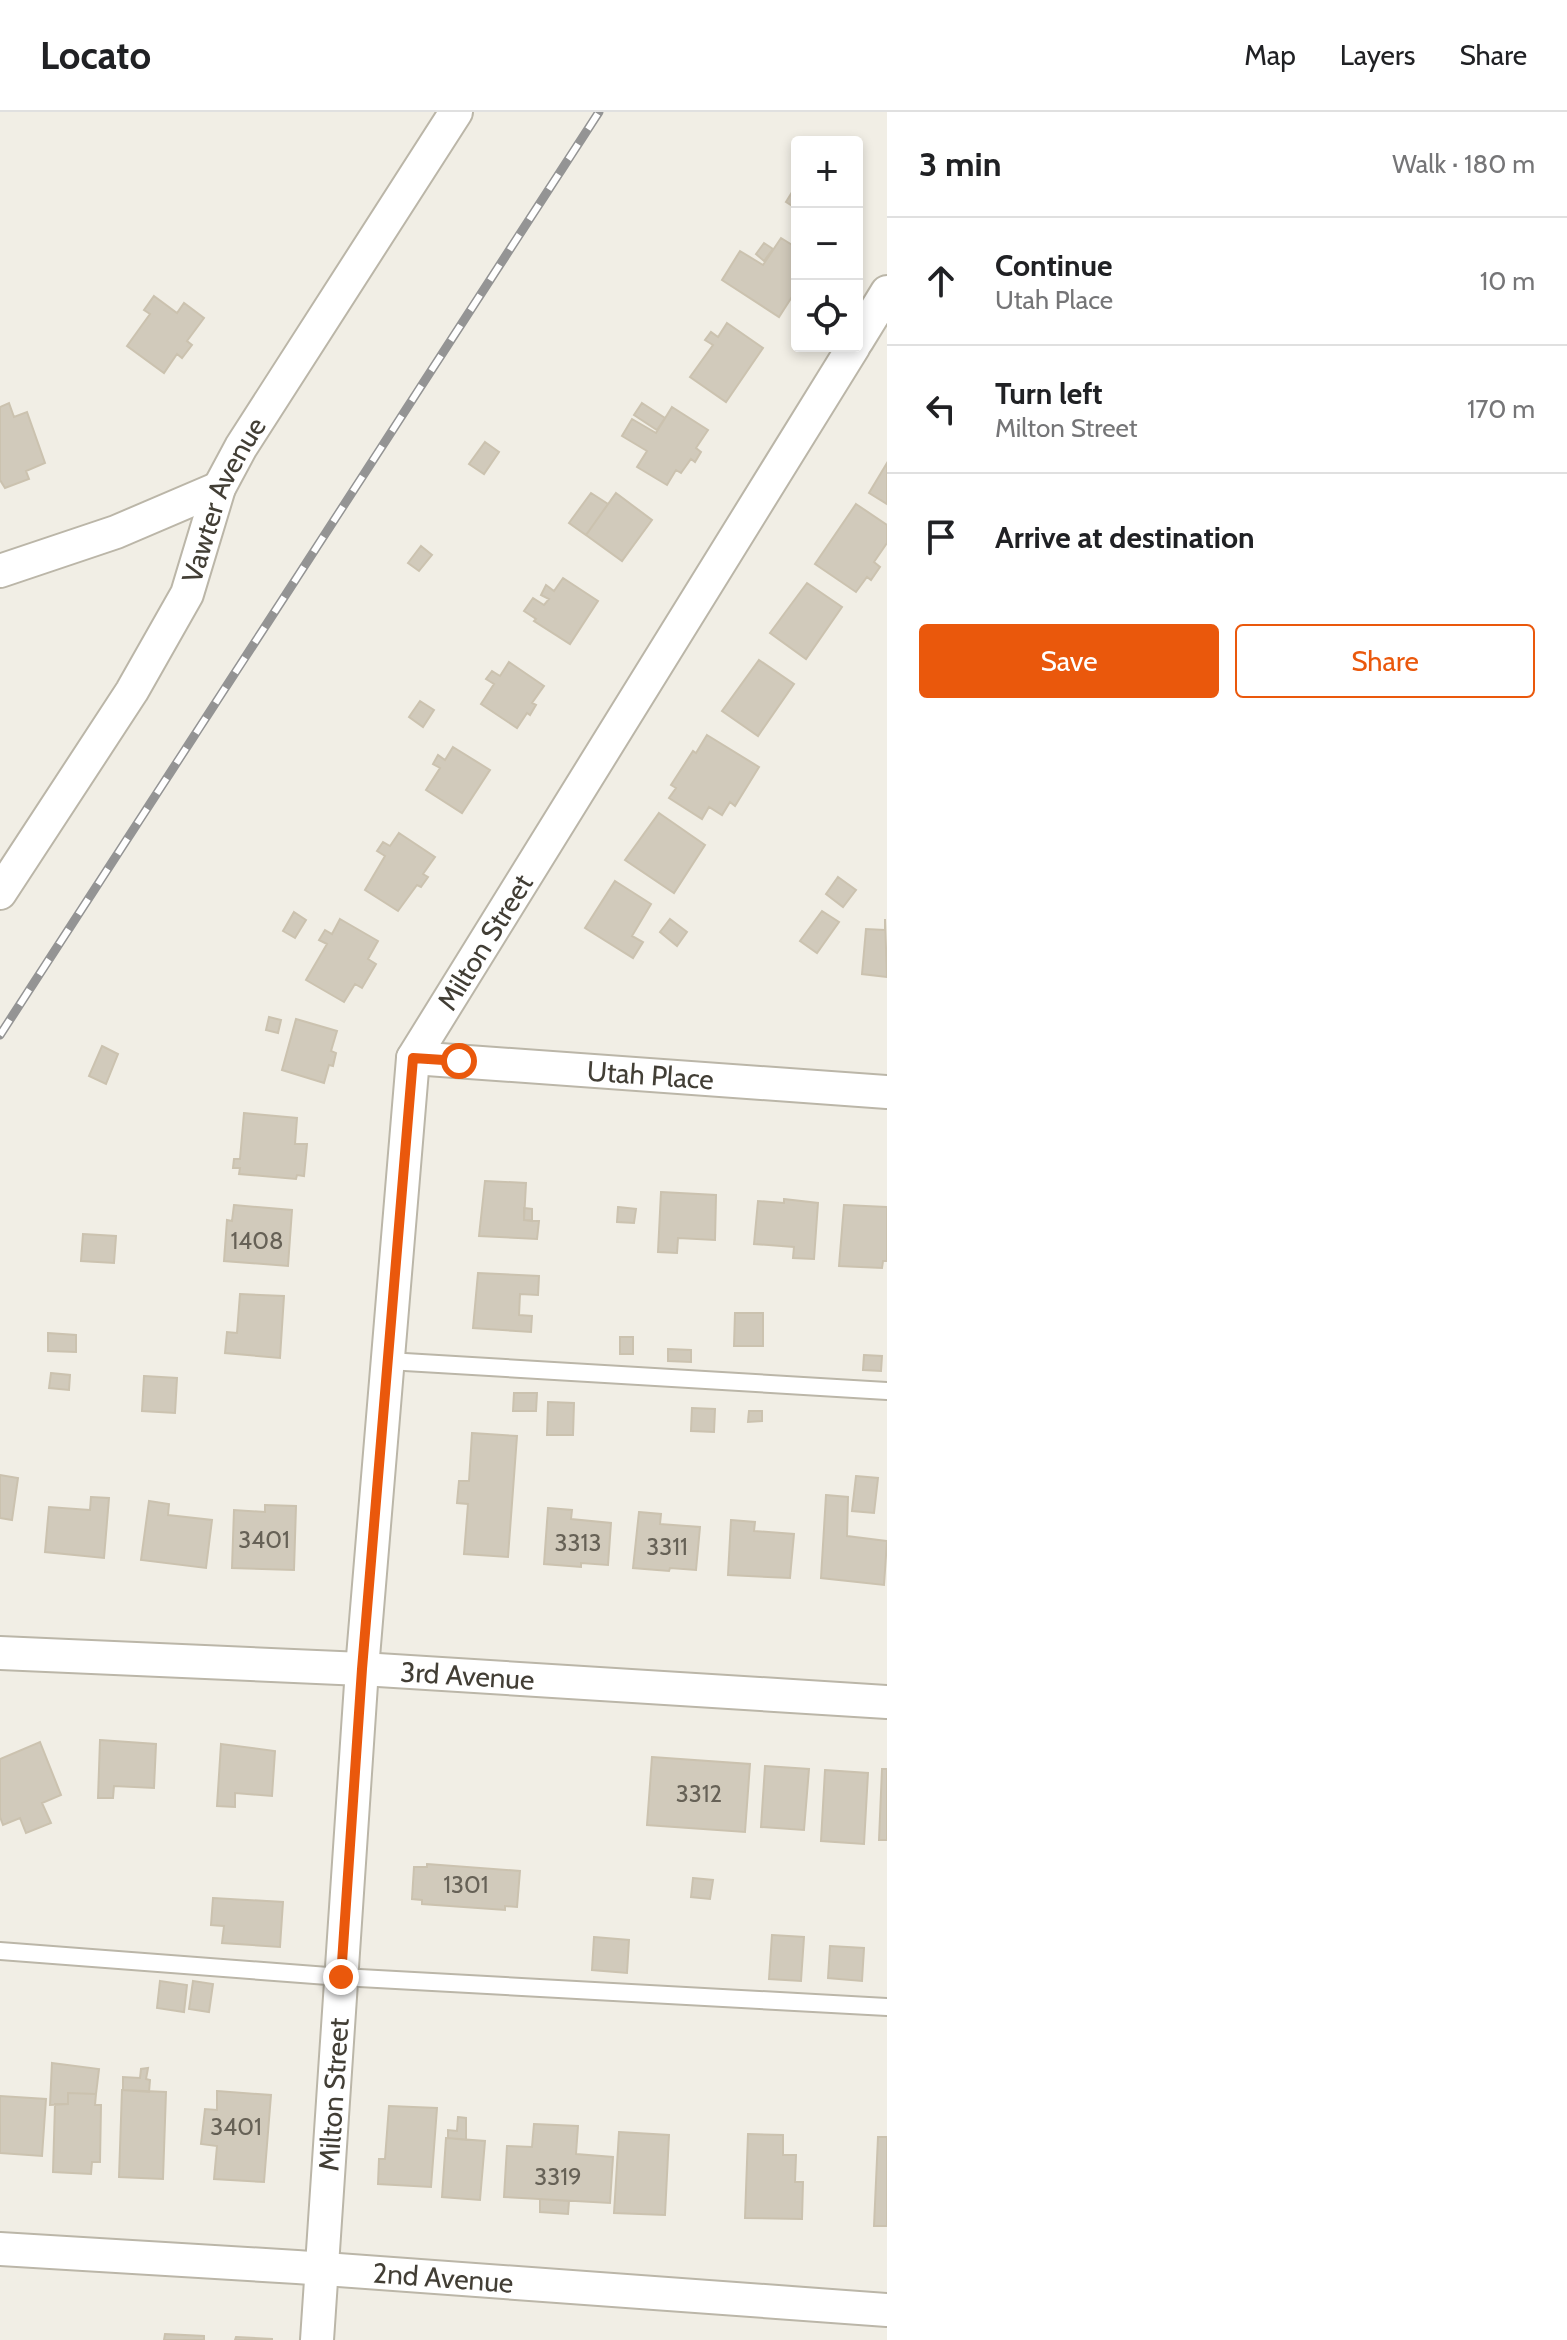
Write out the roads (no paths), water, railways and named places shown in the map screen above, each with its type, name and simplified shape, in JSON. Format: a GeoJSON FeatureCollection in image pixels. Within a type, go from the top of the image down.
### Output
{"type":"FeatureCollection","features":[{"type":"Feature","properties":{"kind":"street","name":"Vawter Avenue"},"geometry":{"type":"LineString","coordinates":[[0,893],[132,691],[187,594],[219,488],[241,447],[456,112]]}},
{"type":"Feature","properties":{"kind":"street","name":"Milton Street"},"geometry":{"type":"LineString","coordinates":[[863,331],[887,292]]}},
{"type":"Feature","properties":{"kind":"street","name":"Milton Street"},"geometry":{"type":"LineString","coordinates":[[317,2340],[362,1669],[413,1058],[850,352]]}},
{"type":"Feature","properties":{"kind":"street"},"geometry":{"type":"LineString","coordinates":[[0,571],[116,532],[219,488]]}},
{"type":"Feature","properties":{"kind":"street","name":"Utah Place"},"geometry":{"type":"LineString","coordinates":[[413,1058],[887,1092]]}},
{"type":"Feature","properties":{"kind":"street","name":"3rd Avenue"},"geometry":{"type":"LineString","coordinates":[[0,1653],[362,1669],[887,1702]]}},
{"type":"Feature","properties":{"kind":"street","name":"2nd Avenue"},"geometry":{"type":"LineString","coordinates":[[0,2249],[321,2268],[887,2310]]}},
{"type":"Feature","properties":{"kind":"lane"},"geometry":{"type":"LineString","coordinates":[[388,1361],[887,1391]]}},
{"type":"Feature","properties":{"kind":"lane"},"geometry":{"type":"LineString","coordinates":[[0,1951],[341,1977],[887,2007]]}},
{"type":"Feature","properties":{"kind":"railway"},"geometry":{"type":"LineString","coordinates":[[0,1035],[599,112]]}}]}
